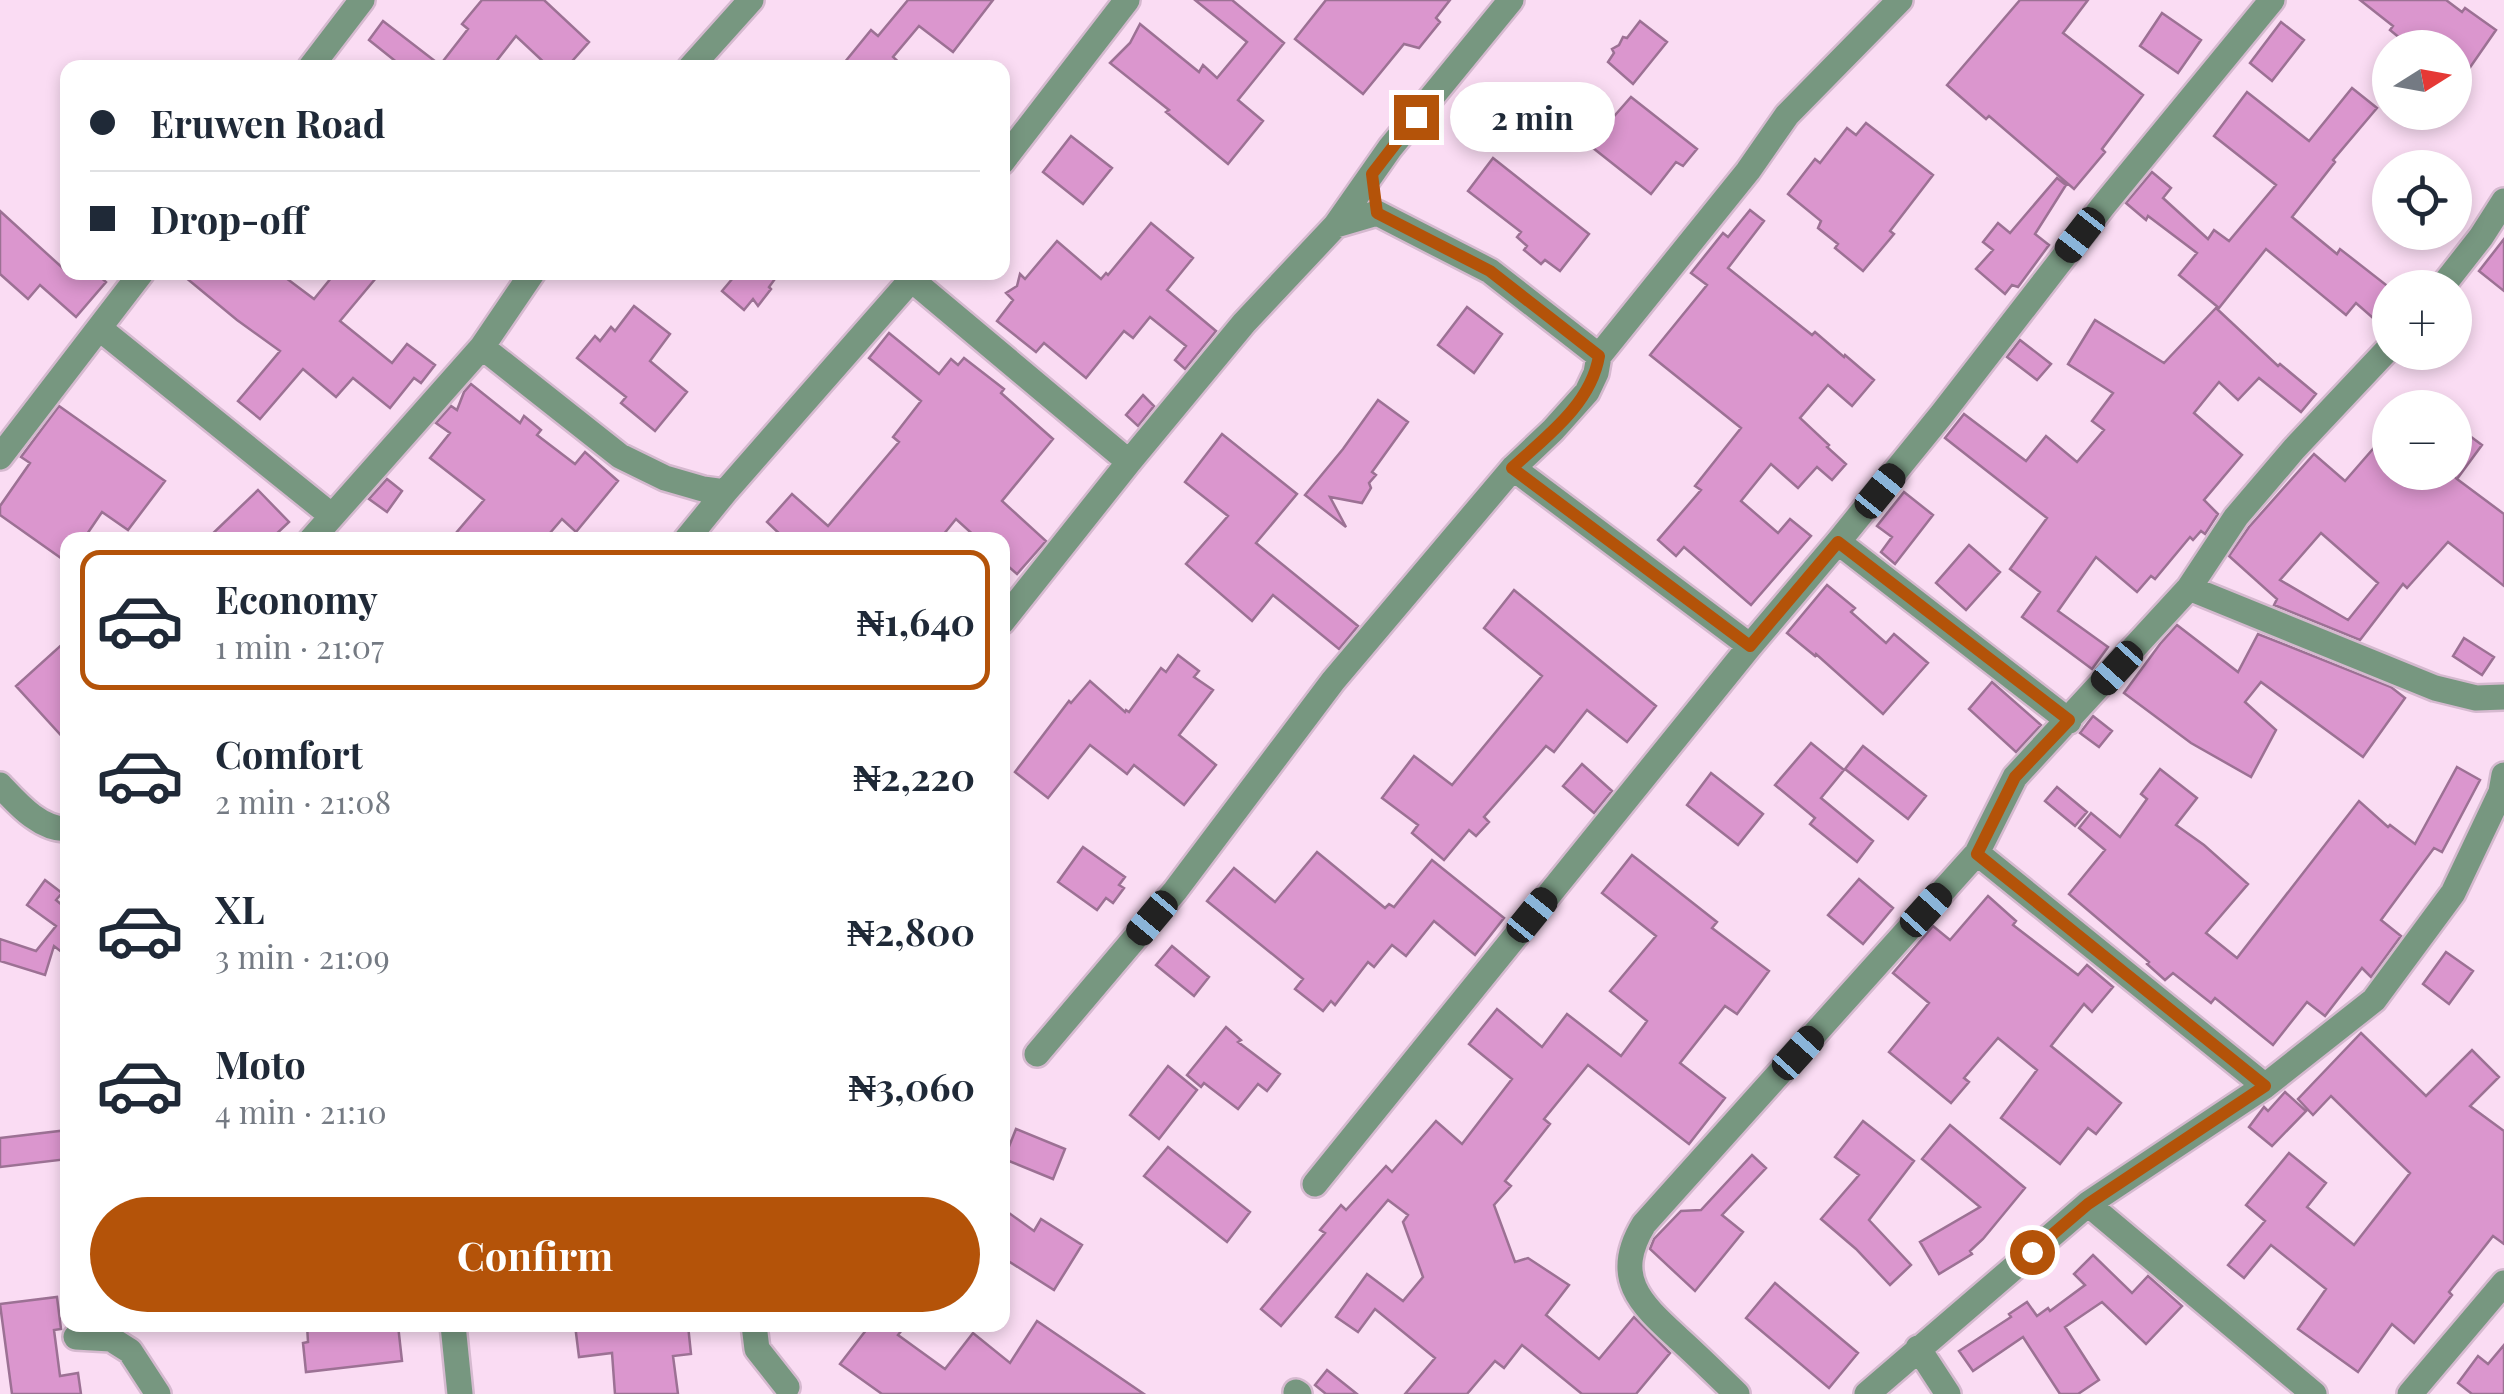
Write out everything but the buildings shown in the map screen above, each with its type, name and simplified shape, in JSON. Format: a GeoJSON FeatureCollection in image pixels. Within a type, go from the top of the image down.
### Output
{"type":"FeatureCollection","features":[{"type":"Feature","properties":{"kind":"street"},"geometry":{"type":"LineString","coordinates":[[316,60],[362,0]]}},
{"type":"Feature","properties":{"kind":"street"},"geometry":{"type":"LineString","coordinates":[[697,60],[751,0]]}},
{"type":"Feature","properties":{"kind":"street"},"geometry":{"type":"LineString","coordinates":[[1010,152],[1126,0]]}},
{"type":"Feature","properties":{"kind":"street"},"geometry":{"type":"LineString","coordinates":[[1010,612],[1244,324],[1336,225],[1390,148],[1511,0]]}},
{"type":"Feature","properties":{"kind":"street"},"geometry":{"type":"LineString","coordinates":[[1037,1054],[1174,891],[1333,680],[1512,468],[1554,430],[1587,392],[1599,356],[1748,171],[1787,115],[1900,0]]}},
{"type":"Feature","properties":{"kind":"street"},"geometry":{"type":"LineString","coordinates":[[1316,1184],[1942,414],[2103,206],[2272,0]]}},
{"type":"Feature","properties":{"kind":"street"},"geometry":{"type":"LineString","coordinates":[[1372,174],[1377,213]]}},
{"type":"Feature","properties":{"kind":"street"},"geometry":{"type":"LineString","coordinates":[[2455,270],[2504,201]]}},
{"type":"Feature","properties":{"kind":"street"},"geometry":{"type":"LineString","coordinates":[[1336,225],[1377,213],[1490,271],[1599,356]]}},
{"type":"Feature","properties":{"kind":"street"},"geometry":{"type":"LineString","coordinates":[[0,456],[136,280]]}},
{"type":"Feature","properties":{"kind":"street"},"geometry":{"type":"LineString","coordinates":[[319,532],[482,348],[528,280]]}},
{"type":"Feature","properties":{"kind":"street"},"geometry":{"type":"LineString","coordinates":[[692,532],[911,280]]}},
{"type":"Feature","properties":{"kind":"street"},"geometry":{"type":"LineString","coordinates":[[920,280],[1129,462]]}},
{"type":"Feature","properties":{"kind":"street"},"geometry":{"type":"LineString","coordinates":[[99,328],[332,516]]}},
{"type":"Feature","properties":{"kind":"street"},"geometry":{"type":"LineString","coordinates":[[482,348],[620,456],[666,478],[724,492]]}},
{"type":"Feature","properties":{"kind":"street"},"geometry":{"type":"LineString","coordinates":[[1738,1394],[1645,1308],[1630,1271],[1630,1252],[1636,1236],[1977,854],[2015,777],[2189,588],[2236,517],[2372,367]]}},
{"type":"Feature","properties":{"kind":"street"},"geometry":{"type":"LineString","coordinates":[[1512,468],[1750,646]]}},
{"type":"Feature","properties":{"kind":"street"},"geometry":{"type":"LineString","coordinates":[[1838,542],[2069,720]]}},
{"type":"Feature","properties":{"kind":"street"},"geometry":{"type":"LineString","coordinates":[[2189,588],[2435,688],[2476,698],[2504,698]]}},
{"type":"Feature","properties":{"kind":"street"},"geometry":{"type":"LineString","coordinates":[[0,785],[18,805],[48,826],[60,829]]}},
{"type":"Feature","properties":{"kind":"street"},"geometry":{"type":"LineString","coordinates":[[1867,1394],[2088,1204],[2265,1086],[2374,1000],[2453,893],[2503,787]]}},
{"type":"Feature","properties":{"kind":"street"},"geometry":{"type":"LineString","coordinates":[[1977,854],[2265,1086]]}},
{"type":"Feature","properties":{"kind":"street"},"geometry":{"type":"LineString","coordinates":[[2088,1204],[2314,1394]]}},
{"type":"Feature","properties":{"kind":"street"},"geometry":{"type":"LineString","coordinates":[[2410,1394],[2504,1283]]}},
{"type":"Feature","properties":{"kind":"street"},"geometry":{"type":"LineString","coordinates":[[454,1332],[460,1394]]}},
{"type":"Feature","properties":{"kind":"street"},"geometry":{"type":"LineString","coordinates":[[755,1332],[756,1349],[789,1392]]}},
{"type":"Feature","properties":{"kind":"street"},"geometry":{"type":"LineString","coordinates":[[76,1337],[110,1340],[130,1351],[158,1394]]}},
{"type":"Feature","properties":{"kind":"street"},"geometry":{"type":"LineString","coordinates":[[1918,1348],[1948,1394]]}},
{"type":"Feature","properties":{"kind":"route"},"geometry":{"type":"LineString","coordinates":[[1416,117],[1372,174],[1377,213],[1490,271],[1599,356],[1587,392],[1554,430],[1512,468],[1750,646],[1838,542],[2069,720],[2015,777],[1977,854],[2265,1086],[2088,1204],[2032,1252]]}}]}
